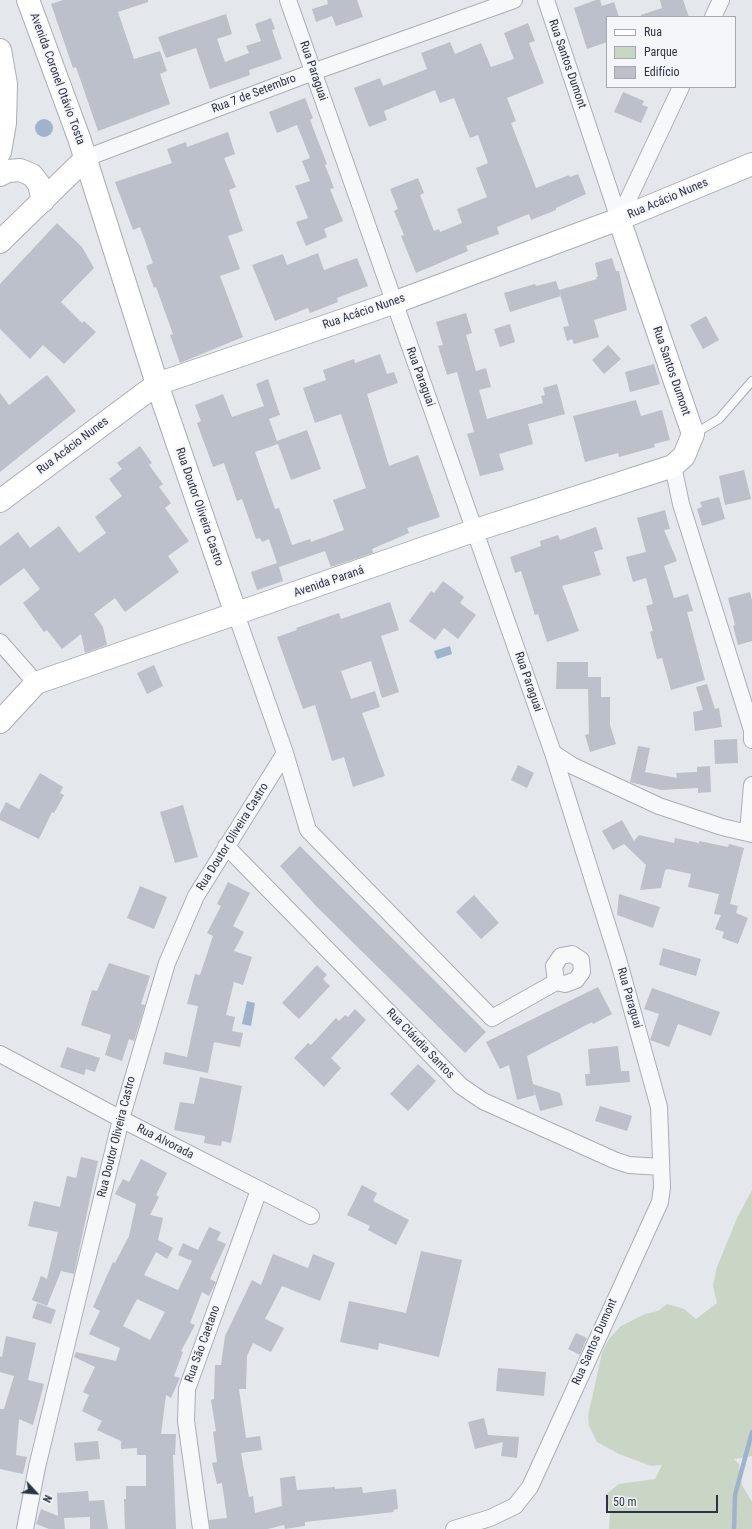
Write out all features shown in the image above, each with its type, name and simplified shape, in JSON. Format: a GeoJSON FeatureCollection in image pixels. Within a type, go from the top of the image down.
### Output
{"type":"FeatureCollection","features":[{"type":"Feature","properties":{"kind":"street","name":"Avenida Coronel Otávio Tosta"},"geometry":{"type":"LineString","coordinates":[[28,0],[86,158]]}},
{"type":"Feature","properties":{"kind":"street","name":"Rua Paraguai"},"geometry":{"type":"LineString","coordinates":[[288,0],[393,303],[476,530],[553,753],[618,959],[659,1107]]}},
{"type":"Feature","properties":{"kind":"street","name":"Rua 7 de Setembro"},"geometry":{"type":"LineString","coordinates":[[86,158],[314,72],[514,0]]}},
{"type":"Feature","properties":{"kind":"street","name":"Rua Santos Dumont"},"geometry":{"type":"LineString","coordinates":[[546,0],[693,434]]}},
{"type":"Feature","properties":{"kind":"street"},"geometry":{"type":"LineString","coordinates":[[713,16],[721,0]]}},
{"type":"Feature","properties":{"kind":"street"},"geometry":{"type":"LineString","coordinates":[[0,50],[6,84],[5,123],[0,152]]}},
{"type":"Feature","properties":{"kind":"street"},"geometry":{"type":"LineString","coordinates":[[619,219],[681,88]]}},
{"type":"Feature","properties":{"kind":"street"},"geometry":{"type":"LineString","coordinates":[[0,242],[86,158]]}},
{"type":"Feature","properties":{"kind":"street","name":"Rua Doutor Oliveira Castro"},"geometry":{"type":"LineString","coordinates":[[25,1529],[37,1467],[120,1119],[167,963],[196,896],[285,753],[157,384],[86,158]]}},
{"type":"Feature","properties":{"kind":"street","name":"Rua Acácio Nunes"},"geometry":{"type":"LineString","coordinates":[[0,501],[157,384],[393,303],[619,219],[752,164]]}},
{"type":"Feature","properties":{"kind":"street"},"geometry":{"type":"LineString","coordinates":[[0,175],[8,171],[20,170],[32,175],[40,184],[43,201]]}},
{"type":"Feature","properties":{"kind":"street"},"geometry":{"type":"LineString","coordinates":[[693,434],[684,456],[673,466],[681,504],[752,730],[752,740]]}},
{"type":"Feature","properties":{"kind":"street","name":"Avenida Paraná"},"geometry":{"type":"LineString","coordinates":[[0,722],[36,683],[476,530],[673,466]]}},
{"type":"Feature","properties":{"kind":"street"},"geometry":{"type":"LineString","coordinates":[[0,642],[36,683]]}},
{"type":"Feature","properties":{"kind":"street"},"geometry":{"type":"LineString","coordinates":[[285,753],[308,830],[492,1018],[556,982]]}},
{"type":"Feature","properties":{"kind":"street"},"geometry":{"type":"LineString","coordinates":[[553,753],[573,766],[659,806],[722,827],[750,833],[752,785]]}},
{"type":"Feature","properties":{"kind":"street","name":"Rua Cláudia Santos"},"geometry":{"type":"LineString","coordinates":[[226,846],[461,1086],[482,1101],[614,1160],[629,1165],[661,1166]]}},
{"type":"Feature","properties":{"kind":"street","name":"Rua Alvorada"},"geometry":{"type":"LineString","coordinates":[[0,1054],[120,1119],[311,1216]]}},
{"type":"Feature","properties":{"kind":"street","name":"Rua Santos Dumont"},"geometry":{"type":"LineString","coordinates":[[454,1529],[490,1518],[515,1506],[530,1487],[660,1202],[662,1187],[659,1107]]}},
{"type":"Feature","properties":{"kind":"street","name":"Rua São Caetano"},"geometry":{"type":"LineString","coordinates":[[201,1529],[186,1421],[187,1389],[259,1190]]}},
{"type":"Feature","properties":{"kind":"lane"},"geometry":{"type":"LineString","coordinates":[[693,434],[719,419],[752,381]]}},
{"type":"Feature","properties":{"kind":"green space"},"geometry":{"type":"Polygon","coordinates":[[[752,1190],[752,1456],[734,1459],[739,1464],[742,1485],[752,1502],[752,1529],[609,1529],[610,1513],[605,1495],[619,1484],[655,1479],[662,1465],[651,1466],[619,1454],[597,1442],[589,1426],[588,1416],[602,1353],[609,1339],[621,1326],[645,1314],[658,1311],[667,1304],[684,1309],[696,1319],[717,1303],[713,1285],[717,1267],[737,1218],[752,1190]]]}},
{"type":"Feature","properties":{"kind":"water"},"geometry":{"type":"Polygon","coordinates":[[[44,119],[50,122],[53,128],[50,134],[44,137],[38,134],[35,128],[38,122],[44,119]]]}},
{"type":"Feature","properties":{"kind":"water"},"geometry":{"type":"Polygon","coordinates":[[[450,646],[452,654],[437,659],[434,651],[450,646]]]}},
{"type":"Feature","properties":{"kind":"water"},"geometry":{"type":"Polygon","coordinates":[[[247,1001],[255,1003],[251,1026],[242,1024],[247,1001]]]}},
{"type":"Feature","properties":{"kind":"building"},"geometry":{"type":"Polygon","coordinates":[[[63,0],[148,0],[148,2],[118,12],[134,59],[160,51],[167,71],[160,74],[170,104],[98,131],[76,67],[73,68],[51,4],[63,0]]]}},
{"type":"Feature","properties":{"kind":"building"},"geometry":{"type":"Polygon","coordinates":[[[327,0],[357,0],[363,17],[336,26],[332,16],[316,22],[312,9],[328,4],[327,0]]]}},
{"type":"Feature","properties":{"kind":"building"},"geometry":{"type":"Polygon","coordinates":[[[596,0],[600,0],[602,6],[614,2],[619,16],[606,16],[606,42],[587,49],[574,8],[596,0]]]}},
{"type":"Feature","properties":{"kind":"building"},"geometry":{"type":"Polygon","coordinates":[[[660,0],[683,0],[689,16],[641,16],[662,8],[660,0]]]}},
{"type":"Feature","properties":{"kind":"building"},"geometry":{"type":"Polygon","coordinates":[[[226,14],[232,34],[217,39],[225,62],[249,53],[246,46],[261,41],[255,24],[271,18],[275,29],[272,30],[282,59],[249,70],[250,75],[210,89],[196,48],[166,58],[158,37],[226,14]]]}},
{"type":"Feature","properties":{"kind":"building"},"geometry":{"type":"Polygon","coordinates":[[[528,23],[535,41],[529,43],[544,83],[507,98],[516,121],[511,123],[536,188],[569,175],[570,177],[578,174],[586,194],[556,208],[556,210],[531,220],[529,214],[497,227],[499,234],[466,246],[468,251],[416,273],[401,236],[404,235],[394,211],[398,209],[390,189],[418,178],[424,193],[420,195],[434,231],[439,229],[440,232],[462,223],[457,209],[487,197],[476,168],[488,163],[478,135],[470,138],[454,98],[440,103],[435,90],[384,111],[387,120],[369,127],[354,88],[380,78],[383,86],[427,69],[421,53],[450,42],[455,54],[481,43],[491,67],[514,59],[504,33],[528,23]]]}},
{"type":"Feature","properties":{"kind":"building"},"geometry":{"type":"Polygon","coordinates":[[[623,92],[644,101],[642,105],[648,107],[641,123],[614,112],[623,92]]]}},
{"type":"Feature","properties":{"kind":"building"},"geometry":{"type":"Polygon","coordinates":[[[305,98],[313,118],[310,120],[327,164],[325,165],[334,188],[330,189],[343,221],[324,229],[327,237],[306,246],[296,222],[308,218],[295,186],[310,181],[302,161],[310,158],[297,125],[277,133],[269,112],[305,98]]]}},
{"type":"Feature","properties":{"kind":"building"},"geometry":{"type":"Polygon","coordinates":[[[228,132],[235,154],[224,158],[236,187],[229,190],[243,231],[228,236],[240,269],[220,276],[243,337],[180,363],[170,335],[173,334],[156,287],[154,288],[146,266],[153,263],[140,227],[133,230],[115,182],[172,163],[167,149],[186,142],[187,147],[228,132]]]}},
{"type":"Feature","properties":{"kind":"building"},"geometry":{"type":"Polygon","coordinates":[[[57,223],[82,247],[94,268],[61,302],[82,323],[84,321],[96,332],[64,364],[43,345],[30,359],[0,329],[0,284],[57,223]]]}},
{"type":"Feature","properties":{"kind":"building"},"geometry":{"type":"Polygon","coordinates":[[[318,253],[324,270],[357,258],[368,286],[337,298],[338,302],[310,313],[308,308],[275,321],[252,265],[283,254],[287,265],[318,253]]]}},
{"type":"Feature","properties":{"kind":"building"},"geometry":{"type":"Polygon","coordinates":[[[612,258],[616,271],[619,271],[627,310],[594,320],[599,337],[574,344],[572,339],[567,341],[563,327],[569,326],[559,290],[597,279],[596,277],[598,277],[595,263],[612,258]]]}},
{"type":"Feature","properties":{"kind":"building"},"geometry":{"type":"Polygon","coordinates":[[[556,281],[561,296],[510,312],[504,293],[535,284],[536,286],[556,281]]]}},
{"type":"Feature","properties":{"kind":"building"},"geometry":{"type":"Polygon","coordinates":[[[466,313],[472,333],[466,335],[476,371],[486,368],[491,387],[479,390],[487,419],[543,403],[541,396],[545,395],[543,388],[557,384],[565,414],[528,424],[533,444],[499,454],[504,470],[480,476],[467,434],[474,432],[457,372],[447,375],[438,346],[443,345],[436,322],[466,313]]]}},
{"type":"Feature","properties":{"kind":"building"},"geometry":{"type":"Polygon","coordinates":[[[706,316],[719,340],[703,349],[690,325],[706,316]]]}},
{"type":"Feature","properties":{"kind":"building"},"geometry":{"type":"Polygon","coordinates":[[[510,324],[515,342],[500,347],[494,329],[510,324]]]}},
{"type":"Feature","properties":{"kind":"building"},"geometry":{"type":"Polygon","coordinates":[[[608,345],[621,359],[604,374],[592,360],[608,345]]]}},
{"type":"Feature","properties":{"kind":"building"},"geometry":{"type":"Polygon","coordinates":[[[380,354],[387,374],[394,372],[398,383],[367,394],[389,466],[418,455],[440,517],[407,528],[409,533],[372,549],[373,553],[331,567],[325,551],[279,567],[283,581],[257,590],[251,572],[277,563],[269,539],[262,542],[260,538],[256,539],[242,499],[237,501],[224,463],[213,467],[197,423],[201,421],[195,405],[223,394],[232,417],[264,406],[256,384],[268,379],[280,415],[269,419],[277,441],[307,430],[321,469],[291,480],[278,444],[255,452],[275,509],[279,508],[292,545],[310,539],[311,542],[344,530],[333,500],[366,488],[341,414],[315,423],[303,388],[326,380],[323,370],[354,359],[355,363],[380,354]]]}},
{"type":"Feature","properties":{"kind":"building"},"geometry":{"type":"Polygon","coordinates":[[[654,364],[660,384],[630,392],[625,372],[654,364]]]}},
{"type":"Feature","properties":{"kind":"building"},"geometry":{"type":"Polygon","coordinates":[[[47,375],[76,411],[0,472],[0,393],[9,405],[47,375]]]}},
{"type":"Feature","properties":{"kind":"building"},"geometry":{"type":"Polygon","coordinates":[[[636,400],[641,416],[662,410],[670,440],[654,444],[655,447],[619,457],[618,453],[585,462],[573,416],[636,400]]]}},
{"type":"Feature","properties":{"kind":"building"},"geometry":{"type":"Polygon","coordinates":[[[140,446],[152,463],[149,465],[163,484],[159,487],[171,503],[165,508],[189,541],[168,556],[179,572],[125,612],[115,598],[94,614],[103,627],[107,645],[85,653],[81,634],[62,649],[47,630],[44,632],[23,603],[40,589],[24,568],[0,586],[0,546],[18,532],[30,548],[59,526],[79,553],[106,533],[95,517],[122,496],[109,479],[122,469],[117,463],[140,446]]]}},
{"type":"Feature","properties":{"kind":"building"},"geometry":{"type":"Polygon","coordinates":[[[744,470],[751,499],[725,505],[719,476],[744,470]]]}},
{"type":"Feature","properties":{"kind":"building"},"geometry":{"type":"Polygon","coordinates":[[[719,497],[725,519],[702,526],[697,509],[702,507],[700,502],[719,497]]]}},
{"type":"Feature","properties":{"kind":"building"},"geometry":{"type":"Polygon","coordinates":[[[665,510],[670,529],[664,530],[677,561],[664,566],[674,598],[688,594],[693,611],[687,612],[705,680],[671,690],[662,658],[657,659],[650,632],[653,631],[646,606],[653,604],[646,578],[633,582],[626,557],[646,552],[637,518],[665,510]]]}},
{"type":"Feature","properties":{"kind":"building"},"geometry":{"type":"Polygon","coordinates":[[[596,527],[603,549],[594,552],[601,575],[562,586],[579,631],[547,642],[538,614],[535,615],[521,571],[515,573],[510,557],[541,546],[540,541],[558,535],[560,540],[596,527]]]}},
{"type":"Feature","properties":{"kind":"building"},"geometry":{"type":"Polygon","coordinates":[[[443,581],[464,597],[460,603],[476,615],[458,639],[444,628],[435,640],[409,621],[431,591],[434,593],[443,581]]]}},
{"type":"Feature","properties":{"kind":"building"},"geometry":{"type":"Polygon","coordinates":[[[750,592],[752,601],[752,641],[738,645],[733,626],[735,625],[728,598],[750,592]]]}},
{"type":"Feature","properties":{"kind":"building"},"geometry":{"type":"Polygon","coordinates":[[[390,602],[399,630],[381,636],[399,692],[382,698],[371,661],[341,671],[351,699],[375,691],[380,707],[362,713],[385,776],[353,787],[344,757],[332,761],[315,705],[303,709],[277,637],[297,630],[296,628],[339,613],[341,619],[390,602]]]}},
{"type":"Feature","properties":{"kind":"building"},"geometry":{"type":"Polygon","coordinates":[[[557,662],[588,662],[588,677],[601,677],[601,697],[610,697],[610,725],[616,744],[590,752],[585,735],[589,734],[588,689],[556,689],[557,662]]]}},
{"type":"Feature","properties":{"kind":"building"},"geometry":{"type":"Polygon","coordinates":[[[154,665],[163,686],[147,694],[137,673],[154,665]]]}},
{"type":"Feature","properties":{"kind":"building"},"geometry":{"type":"Polygon","coordinates":[[[707,684],[715,709],[719,708],[722,727],[695,731],[693,712],[703,710],[696,687],[707,684]]]}},
{"type":"Feature","properties":{"kind":"building"},"geometry":{"type":"Polygon","coordinates":[[[737,739],[738,763],[715,764],[714,740],[737,739]]]}},
{"type":"Feature","properties":{"kind":"building"},"geometry":{"type":"Polygon","coordinates":[[[638,746],[650,748],[645,772],[677,778],[676,773],[697,772],[697,767],[710,766],[711,792],[698,793],[698,788],[661,790],[630,782],[638,746]]]}},
{"type":"Feature","properties":{"kind":"building"},"geometry":{"type":"Polygon","coordinates":[[[518,765],[534,773],[527,788],[511,780],[518,765]]]}},
{"type":"Feature","properties":{"kind":"building"},"geometry":{"type":"Polygon","coordinates":[[[40,773],[63,787],[60,793],[64,795],[54,813],[52,812],[39,839],[0,820],[0,814],[6,802],[19,809],[40,773]]]}},
{"type":"Feature","properties":{"kind":"building"},"geometry":{"type":"Polygon","coordinates":[[[183,805],[198,857],[175,863],[160,812],[183,805]]]}},
{"type":"Feature","properties":{"kind":"building"},"geometry":{"type":"Polygon","coordinates":[[[622,820],[634,841],[639,835],[674,843],[675,838],[728,847],[729,844],[744,848],[730,904],[738,906],[736,913],[748,918],[738,944],[722,938],[724,932],[715,929],[721,915],[714,914],[719,894],[688,887],[691,874],[668,869],[665,870],[661,888],[640,890],[646,865],[624,844],[613,850],[602,831],[622,820]]]}},
{"type":"Feature","properties":{"kind":"building"},"geometry":{"type":"Polygon","coordinates":[[[300,846],[486,1032],[465,1053],[316,906],[280,866],[300,846]]]}},
{"type":"Feature","properties":{"kind":"building"},"geometry":{"type":"Polygon","coordinates":[[[228,882],[250,893],[233,926],[244,932],[234,951],[252,957],[243,985],[234,982],[226,1015],[235,1017],[232,1031],[243,1033],[240,1047],[214,1042],[208,1073],[163,1064],[165,1052],[187,1057],[198,1006],[187,1004],[195,974],[200,975],[213,936],[207,933],[221,906],[217,904],[228,882]]]}},
{"type":"Feature","properties":{"kind":"building"},"geometry":{"type":"Polygon","coordinates":[[[140,886],[167,897],[154,929],[127,918],[140,886]]]}},
{"type":"Feature","properties":{"kind":"building"},"geometry":{"type":"Polygon","coordinates":[[[619,894],[660,907],[653,928],[617,915],[619,894]]]}},
{"type":"Feature","properties":{"kind":"building"},"geometry":{"type":"Polygon","coordinates":[[[474,895],[499,923],[481,939],[456,912],[474,895]]]}},
{"type":"Feature","properties":{"kind":"building"},"geometry":{"type":"Polygon","coordinates":[[[663,948],[701,959],[696,976],[659,965],[663,948]]]}},
{"type":"Feature","properties":{"kind":"building"},"geometry":{"type":"Polygon","coordinates":[[[109,963],[150,976],[141,1004],[145,1005],[134,1041],[129,1039],[122,1061],[105,1055],[111,1035],[81,1025],[92,990],[97,991],[109,963]]]}},
{"type":"Feature","properties":{"kind":"building"},"geometry":{"type":"Polygon","coordinates":[[[317,965],[327,975],[323,979],[330,986],[299,1019],[282,1003],[317,965]]]}},
{"type":"Feature","properties":{"kind":"building"},"geometry":{"type":"Polygon","coordinates":[[[598,987],[612,1014],[593,1024],[592,1022],[527,1056],[533,1084],[560,1093],[563,1105],[540,1111],[533,1086],[535,1095],[517,1100],[509,1065],[500,1069],[486,1042],[598,987]]]}},
{"type":"Feature","properties":{"kind":"building"},"geometry":{"type":"Polygon","coordinates":[[[652,988],[720,1012],[711,1036],[678,1024],[669,1047],[650,1040],[659,1014],[644,1009],[652,988]]]}},
{"type":"Feature","properties":{"kind":"building"},"geometry":{"type":"Polygon","coordinates":[[[355,1009],[366,1020],[331,1058],[341,1068],[324,1087],[294,1058],[308,1043],[311,1045],[336,1018],[339,1021],[345,1015],[348,1017],[355,1009]]]}},
{"type":"Feature","properties":{"kind":"building"},"geometry":{"type":"Polygon","coordinates":[[[618,1046],[621,1071],[629,1071],[630,1082],[586,1086],[585,1074],[590,1074],[588,1049],[618,1046]]]}},
{"type":"Feature","properties":{"kind":"building"},"geometry":{"type":"Polygon","coordinates":[[[67,1047],[100,1058],[95,1072],[86,1069],[84,1075],[60,1067],[67,1047]]]}},
{"type":"Feature","properties":{"kind":"building"},"geometry":{"type":"Polygon","coordinates":[[[418,1064],[436,1081],[408,1111],[390,1094],[418,1064]]]}},
{"type":"Feature","properties":{"kind":"building"},"geometry":{"type":"Polygon","coordinates":[[[200,1077],[242,1086],[231,1143],[222,1141],[221,1146],[204,1143],[205,1136],[174,1130],[180,1102],[194,1104],[200,1077]]]}},
{"type":"Feature","properties":{"kind":"building"},"geometry":{"type":"Polygon","coordinates":[[[600,1106],[632,1116],[627,1131],[595,1121],[600,1106]]]}},
{"type":"Feature","properties":{"kind":"building"},"geometry":{"type":"Polygon","coordinates":[[[81,1157],[98,1161],[74,1274],[61,1271],[47,1306],[32,1300],[41,1276],[47,1279],[58,1232],[28,1226],[34,1201],[60,1207],[67,1176],[76,1178],[81,1157]]]}},
{"type":"Feature","properties":{"kind":"building"},"geometry":{"type":"Polygon","coordinates":[[[141,1159],[167,1173],[156,1195],[159,1197],[150,1215],[163,1218],[158,1240],[173,1248],[167,1259],[156,1252],[144,1275],[178,1290],[192,1261],[178,1255],[183,1243],[198,1250],[209,1227],[221,1232],[217,1240],[226,1244],[210,1279],[216,1282],[209,1296],[202,1292],[190,1323],[195,1325],[181,1351],[183,1352],[174,1376],[180,1378],[171,1398],[166,1395],[161,1434],[176,1434],[175,1455],[173,1455],[176,1529],[125,1529],[124,1499],[126,1499],[126,1486],[146,1486],[146,1455],[137,1455],[137,1448],[121,1449],[121,1441],[97,1430],[102,1421],[82,1411],[89,1395],[83,1392],[95,1367],[74,1357],[76,1352],[116,1361],[120,1348],[89,1334],[100,1311],[93,1307],[113,1262],[115,1263],[129,1236],[136,1204],[115,1194],[123,1179],[129,1182],[141,1159]],[[137,1299],[123,1326],[150,1340],[165,1312],[137,1299]]]}},
{"type":"Feature","properties":{"kind":"building"},"geometry":{"type":"Polygon","coordinates":[[[362,1185],[377,1193],[373,1201],[409,1220],[396,1245],[368,1230],[370,1226],[347,1215],[362,1185]]]}},
{"type":"Feature","properties":{"kind":"building"},"geometry":{"type":"Polygon","coordinates":[[[421,1251],[462,1260],[439,1357],[379,1343],[378,1350],[340,1342],[349,1301],[406,1313],[421,1251]]]}},
{"type":"Feature","properties":{"kind":"building"},"geometry":{"type":"Polygon","coordinates":[[[273,1254],[308,1268],[313,1254],[335,1263],[320,1301],[282,1286],[265,1319],[284,1328],[271,1352],[253,1343],[247,1356],[246,1389],[239,1389],[246,1438],[260,1436],[262,1450],[241,1453],[249,1497],[253,1496],[255,1513],[282,1506],[280,1478],[295,1476],[297,1490],[335,1487],[335,1489],[362,1487],[363,1493],[396,1489],[398,1509],[393,1510],[394,1512],[305,1522],[305,1526],[285,1529],[284,1525],[268,1529],[210,1529],[209,1520],[227,1518],[222,1483],[217,1484],[212,1463],[217,1462],[213,1432],[216,1431],[211,1400],[214,1399],[215,1365],[221,1365],[225,1336],[252,1280],[261,1285],[273,1254]]]}},
{"type":"Feature","properties":{"kind":"building"},"geometry":{"type":"Polygon","coordinates":[[[37,1303],[56,1310],[51,1324],[32,1318],[37,1303]]]}},
{"type":"Feature","properties":{"kind":"building"},"geometry":{"type":"Polygon","coordinates":[[[576,1333],[587,1338],[580,1355],[568,1349],[576,1333]]]}},
{"type":"Feature","properties":{"kind":"building"},"geometry":{"type":"Polygon","coordinates":[[[6,1336],[36,1343],[28,1380],[44,1384],[33,1425],[19,1419],[16,1455],[27,1457],[23,1474],[0,1469],[0,1409],[4,1409],[14,1376],[0,1372],[0,1356],[2,1357],[6,1336]]]}},
{"type":"Feature","properties":{"kind":"building"},"geometry":{"type":"Polygon","coordinates":[[[498,1368],[546,1372],[544,1396],[496,1391],[498,1368]]]}},
{"type":"Feature","properties":{"kind":"building"},"geometry":{"type":"Polygon","coordinates":[[[484,1418],[488,1435],[519,1437],[517,1458],[501,1456],[503,1442],[475,1449],[468,1422],[484,1418]]]}},
{"type":"Feature","properties":{"kind":"building"},"geometry":{"type":"Polygon","coordinates":[[[98,1441],[100,1459],[76,1461],[74,1443],[98,1441]]]}},
{"type":"Feature","properties":{"kind":"building"},"geometry":{"type":"Polygon","coordinates":[[[88,1491],[89,1501],[104,1500],[108,1529],[90,1529],[90,1517],[64,1518],[65,1529],[49,1529],[36,1524],[41,1509],[58,1516],[57,1493],[88,1491]]]}},
{"type":"Feature","properties":{"kind":"waterway"},"geometry":{"type":"LineString","coordinates":[[734,1529],[735,1495],[752,1432]]}}]}
